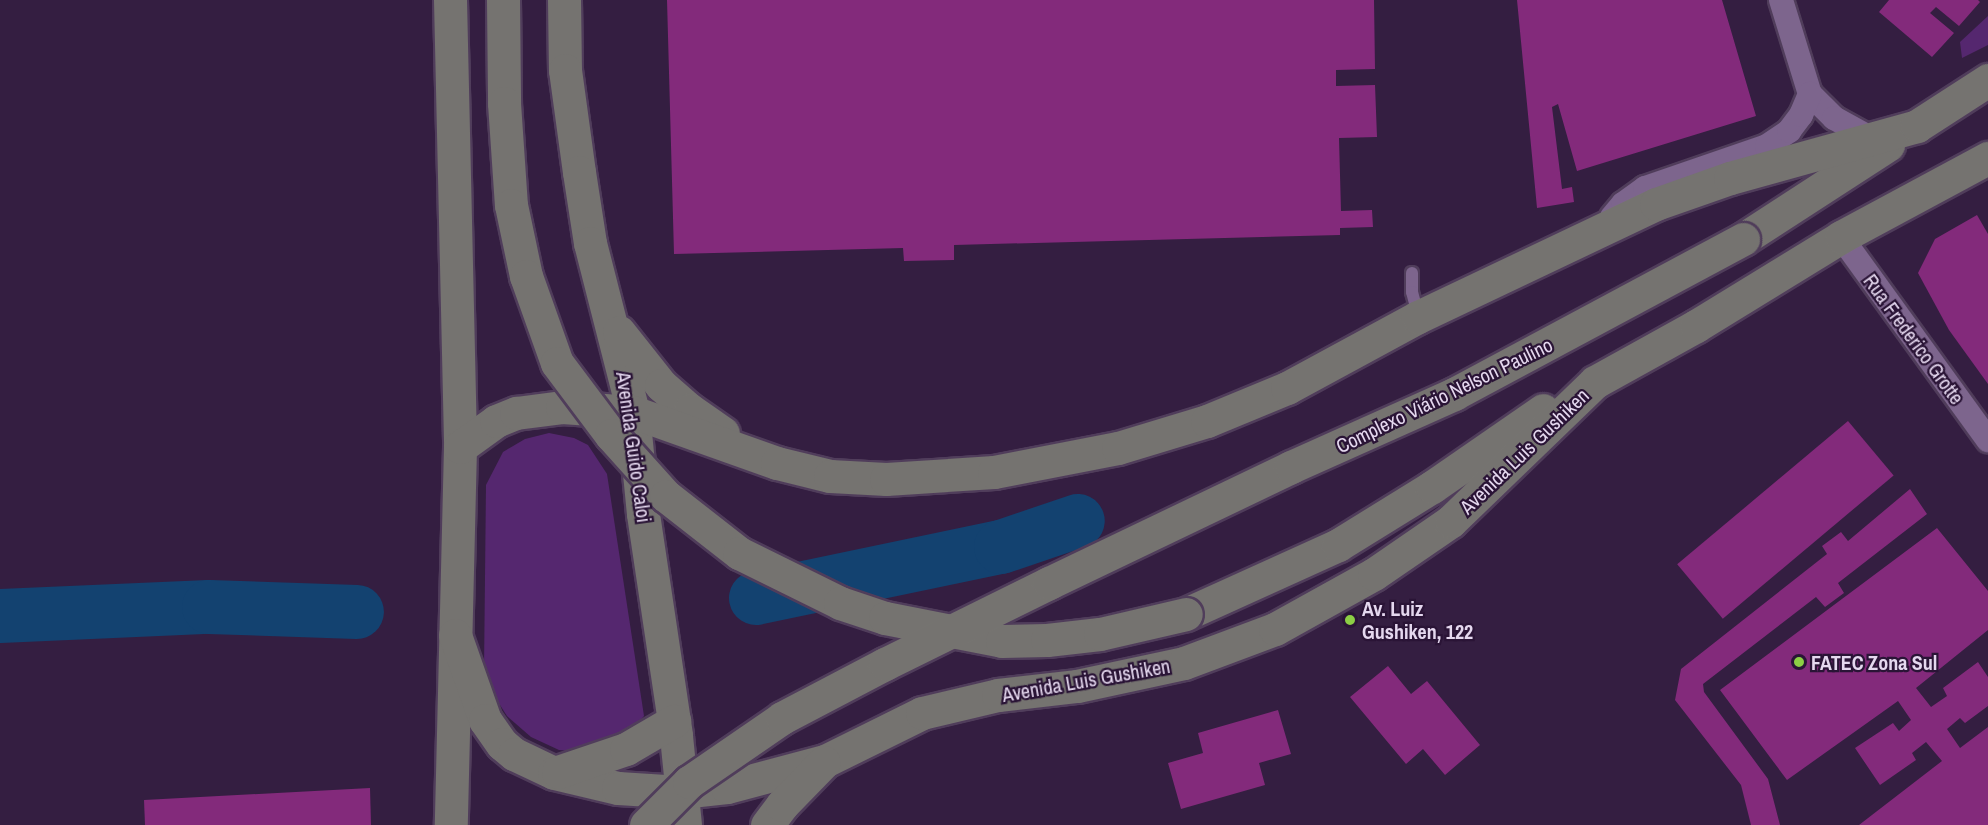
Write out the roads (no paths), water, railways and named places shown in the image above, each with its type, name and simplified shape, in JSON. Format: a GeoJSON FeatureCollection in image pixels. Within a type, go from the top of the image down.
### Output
{"type":"FeatureCollection","features":[{"type":"Feature","properties":{"kind":"main road"},"geometry":{"type":"LineString","coordinates":[[450,0],[460,447],[451,825]]}},
{"type":"Feature","properties":{"kind":"main road"},"geometry":{"type":"LineString","coordinates":[[503,0],[504,103],[511,205],[526,276],[557,363],[611,435],[666,496],[739,553],[840,603],[885,618],[1002,641],[1047,640],[1100,634],[1186,614],[1338,545],[1432,487],[1545,410],[1596,382]]}},
{"type":"Feature","properties":{"kind":"main road","name":"Avenida Guido Caloi"},"geometry":{"type":"LineString","coordinates":[[564,0],[565,70],[581,184],[590,243],[633,412],[643,514],[674,722],[685,825]]}},
{"type":"Feature","properties":{"kind":"main road"},"geometry":{"type":"LineString","coordinates":[[460,447],[496,421],[516,413],[562,407],[633,412],[777,463],[830,476],[886,479],[994,471],[1118,448],[1207,422],[1287,388],[1418,316],[1656,204],[1730,178],[1917,126],[1988,80]]}},
{"type":"Feature","properties":{"kind":"main road","name":"Complexo Viário Nelson Paulino"},"geometry":{"type":"LineString","coordinates":[[646,825],[689,782],[792,713],[1049,583],[1291,467],[1454,394],[1560,339],[1743,239],[1917,126]]}},
{"type":"Feature","properties":{"kind":"main road","name":"Avenida Luis Gushiken"},"geometry":{"type":"LineString","coordinates":[[455,635],[474,692],[494,734],[514,754],[554,773],[618,788],[681,792],[727,787],[825,761],[922,713],[998,695],[1077,686],[1184,663],[1275,629],[1374,574],[1451,521],[1596,382],[1696,326],[1841,237],[1988,158]]}},
{"type":"Feature","properties":{"kind":"main road"},"geometry":{"type":"LineString","coordinates":[[611,323],[661,385],[690,410],[777,463]]}},
{"type":"Feature","properties":{"kind":"main road"},"geometry":{"type":"LineString","coordinates":[[554,773],[626,750],[674,722]]}},
{"type":"Feature","properties":{"kind":"main road"},"geometry":{"type":"LineString","coordinates":[[767,825],[782,805],[825,761]]}},
{"type":"Feature","properties":{"kind":"street"},"geometry":{"type":"LineString","coordinates":[[1780,0],[1810,94],[1834,118],[1872,139]]}},
{"type":"Feature","properties":{"kind":"street"},"geometry":{"type":"LineString","coordinates":[[1600,231],[1623,204],[1645,188],[1767,146],[1789,131],[1801,115],[1810,94]]}},
{"type":"Feature","properties":{"kind":"street","name":"Rua Frederico Grotte"},"geometry":{"type":"LineString","coordinates":[[1841,237],[1988,440]]}},
{"type":"Feature","properties":{"kind":"lane"},"geometry":{"type":"LineString","coordinates":[[1412,273],[1412,292],[1418,316]]}},
{"type":"Feature","properties":{"kind":"waterway"},"geometry":{"type":"LineString","coordinates":[[756,598],[1001,547],[1078,521]]}},
{"type":"Feature","properties":{"kind":"waterway"},"geometry":{"type":"LineString","coordinates":[[0,616],[209,607],[357,612]]}},
{"type":"Feature","properties":{"kind":"place","name":"Av. Luiz Gushiken, 122"},"geometry":{"type":"Point","coordinates":[1350,620]}},
{"type":"Feature","properties":{"kind":"place","name":"FATEC Zona Sul"},"geometry":{"type":"Point","coordinates":[1799,662]}}]}
